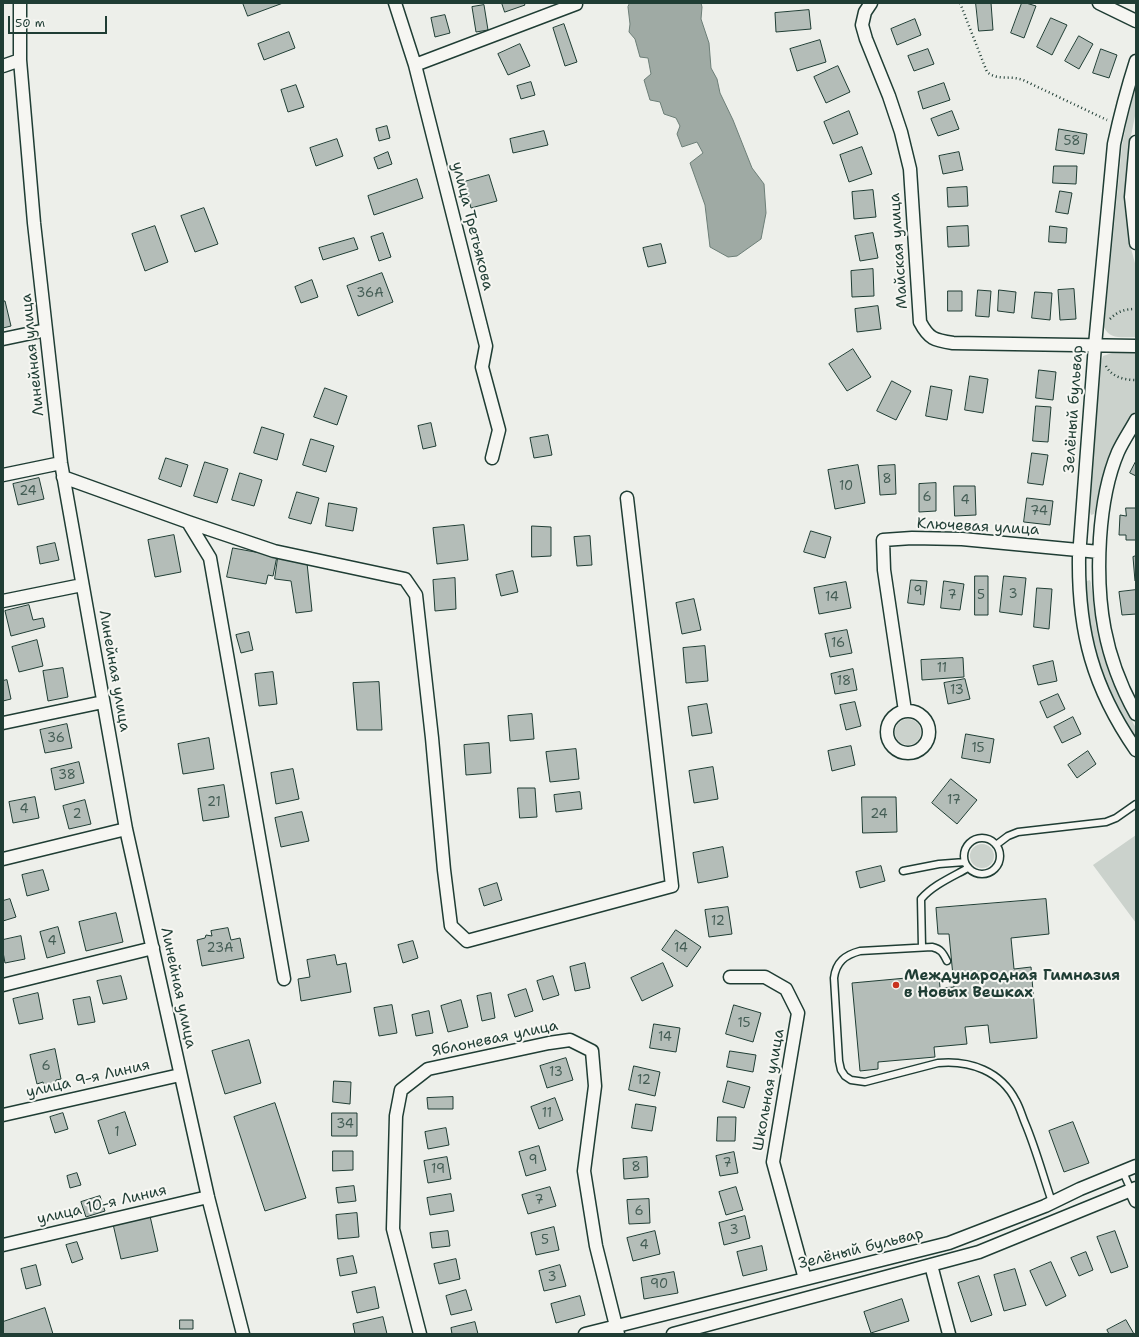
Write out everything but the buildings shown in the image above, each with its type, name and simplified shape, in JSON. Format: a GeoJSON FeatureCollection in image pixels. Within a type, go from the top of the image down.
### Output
{"type":"FeatureCollection","features":[{"type":"Feature","properties":{"kind":"street","name":"Линейная улица"},"geometry":{"type":"LineString","coordinates":[[20,3],[20,60],[34,222],[63,476],[126,829],[208,1197],[243,1334]]}},
{"type":"Feature","properties":{"kind":"street","name":"улица Третьякова"},"geometry":{"type":"LineString","coordinates":[[395,3],[415,65],[486,346],[482,367],[499,430],[492,458]]}},
{"type":"Feature","properties":{"kind":"street"},"geometry":{"type":"LineString","coordinates":[[415,65],[576,3]]}},
{"type":"Feature","properties":{"kind":"street","name":"Майская улица"},"geometry":{"type":"LineString","coordinates":[[871,3],[865,12],[862,25],[866,39],[889,96],[907,151],[912,192],[920,322],[926,334],[937,341],[953,343],[1136,346]]}},
{"type":"Feature","properties":{"kind":"street"},"geometry":{"type":"LineString","coordinates":[[1099,3],[1136,21]]}},
{"type":"Feature","properties":{"kind":"street"},"geometry":{"type":"LineString","coordinates":[[3,66],[20,60]]}},
{"type":"Feature","properties":{"kind":"street","name":"Зелёный бульвар"},"geometry":{"type":"LineString","coordinates":[[1136,61],[1126,91],[1114,144],[1099,345],[1079,550],[1078,583],[1080,607],[1089,656],[1109,707],[1136,750]]}},
{"type":"Feature","properties":{"kind":"street"},"geometry":{"type":"LineString","coordinates":[[1136,142],[1131,197],[1136,243]]}},
{"type":"Feature","properties":{"kind":"street"},"geometry":{"type":"LineString","coordinates":[[3,339],[46,330]]}},
{"type":"Feature","properties":{"kind":"street"},"geometry":{"type":"LineString","coordinates":[[1136,420],[1118,452],[1106,486],[1101,515],[1098,583],[1106,638],[1117,674],[1127,698],[1136,714]]}},
{"type":"Feature","properties":{"kind":"street"},"geometry":{"type":"LineString","coordinates":[[3,475],[61,463]]}},
{"type":"Feature","properties":{"kind":"street"},"geometry":{"type":"LineString","coordinates":[[63,476],[188,522],[274,551],[405,579],[416,595],[451,926],[467,941],[672,886],[627,498]]}},
{"type":"Feature","properties":{"kind":"street"},"geometry":{"type":"LineString","coordinates":[[188,522],[210,558],[284,979]]}},
{"type":"Feature","properties":{"kind":"street","name":"Ключевая улица"},"geometry":{"type":"LineString","coordinates":[[905,711],[884,570],[883,540],[912,538],[962,539],[1099,552]]}},
{"type":"Feature","properties":{"kind":"street"},"geometry":{"type":"LineString","coordinates":[[3,601],[82,585]]}},
{"type":"Feature","properties":{"kind":"street"},"geometry":{"type":"LineString","coordinates":[[3,724],[103,702]]}},
{"type":"Feature","properties":{"kind":"street"},"geometry":{"type":"LineString","coordinates":[[3,859],[126,829]]}},
{"type":"Feature","properties":{"kind":"street"},"geometry":{"type":"LineString","coordinates":[[3,985],[153,948]]}},
{"type":"Feature","properties":{"kind":"street","name":"Школьная улица"},"geometry":{"type":"LineString","coordinates":[[730,977],[764,977],[786,988],[798,1013],[773,1162],[804,1279]]}},
{"type":"Feature","properties":{"kind":"street","name":"Яблоневая улица"},"geometry":{"type":"LineString","coordinates":[[420,1334],[394,1229],[396,1116],[401,1090],[428,1069],[549,1042],[570,1040],[592,1051],[595,1086],[584,1172],[596,1246],[617,1330]]}},
{"type":"Feature","properties":{"kind":"street","name":"улица 9-я Линия"},"geometry":{"type":"LineString","coordinates":[[3,1115],[180,1075]]}},
{"type":"Feature","properties":{"kind":"street","name":"Зелёный бульвар"},"geometry":{"type":"LineString","coordinates":[[585,1334],[617,1330],[804,1279],[949,1243],[1052,1202],[1136,1166]]}},
{"type":"Feature","properties":{"kind":"street"},"geometry":{"type":"LineString","coordinates":[[673,1334],[979,1252],[1133,1189],[1136,1201]]}},
{"type":"Feature","properties":{"kind":"street","name":"улица 10-я Линия"},"geometry":{"type":"LineString","coordinates":[[3,1245],[208,1197]]}},
{"type":"Feature","properties":{"kind":"street"},"geometry":{"type":"LineString","coordinates":[[931,1265],[949,1334]]}},
{"type":"Feature","properties":{"kind":"lane"},"geometry":{"type":"LineString","coordinates":[[996,845],[1008,836],[1018,832],[1106,822],[1116,818],[1136,804]]}},
{"type":"Feature","properties":{"kind":"lane"},"geometry":{"type":"LineString","coordinates":[[977,839],[984,839],[996,845],[1000,858],[998,865],[993,870],[987,874],[980,874],[974,872],[967,865],[964,855],[966,848],[971,843],[977,839]]}},
{"type":"Feature","properties":{"kind":"lane"},"geometry":{"type":"LineString","coordinates":[[903,871],[938,864],[967,865]]}},
{"type":"Feature","properties":{"kind":"lane"},"geometry":{"type":"LineString","coordinates":[[922,947],[921,899],[926,893],[967,865]]}},
{"type":"Feature","properties":{"kind":"lane"},"geometry":{"type":"LineString","coordinates":[[947,961],[938,948],[922,947],[860,951],[851,953],[838,964],[835,970],[834,986],[839,1061],[841,1070],[845,1076],[851,1080],[865,1082],[948,1062],[971,1064],[992,1073],[1000,1080],[1016,1100],[1034,1146],[1052,1202]]}},
{"type":"Feature","properties":{"kind":"lane"},"geometry":{"type":"LineString","coordinates":[[1123,1172],[1133,1189]]}},
{"type":"Feature","properties":{"kind":"path"},"geometry":{"type":"LineString","coordinates":[[960,3],[987,72],[992,76],[1016,77],[1118,125]]}},
{"type":"Feature","properties":{"kind":"path"},"geometry":{"type":"LineString","coordinates":[[1107,322],[1115,314],[1125,309],[1136,309]]}},
{"type":"Feature","properties":{"kind":"path"},"geometry":{"type":"LineString","coordinates":[[1099,345],[1108,368],[1116,376],[1126,380],[1136,380]]}},
{"type":"Feature","properties":{"kind":"shaded area"},"geometry":{"type":"Polygon","coordinates":[[[630,3],[701,3],[701,19],[709,43],[711,68],[717,79],[720,93],[733,120],[752,168],[764,184],[766,213],[761,239],[737,256],[728,257],[710,247],[705,205],[690,163],[703,153],[697,142],[682,147],[677,134],[680,126],[676,118],[664,114],[660,102],[650,100],[644,80],[651,74],[648,58],[640,57],[635,39],[629,32],[630,24],[628,7],[630,3]]]}},
{"type":"Feature","properties":{"kind":"shaded area"},"geometry":{"type":"Polygon","coordinates":[[[1136,86],[1136,111],[1129,146],[1125,197],[1129,241],[1136,267],[1136,337],[1117,337],[1109,334],[1104,327],[1122,146],[1136,86]]]}},
{"type":"Feature","properties":{"kind":"shaded area"},"geometry":{"type":"Polygon","coordinates":[[[1112,353],[1136,353],[1136,410],[1112,449],[1100,485],[1095,511],[1094,514],[1091,515],[1089,509],[1100,365],[1103,356],[1112,353]]]}},
{"type":"Feature","properties":{"kind":"shaded area"},"geometry":{"type":"Polygon","coordinates":[[[1090,580],[1096,627],[1102,652],[1110,677],[1136,728],[1136,738],[1115,702],[1107,684],[1094,645],[1085,583],[1090,580]]]}},
{"type":"Feature","properties":{"kind":"shaded area"},"geometry":{"type":"Polygon","coordinates":[[[908,719],[917,723],[921,732],[917,741],[908,745],[899,741],[895,732],[899,723],[908,719]]]}},
{"type":"Feature","properties":{"kind":"shaded area"},"geometry":{"type":"Polygon","coordinates":[[[1136,835],[1136,923],[1093,865],[1136,835]]]}},
{"type":"Feature","properties":{"kind":"shaded area"},"geometry":{"type":"Polygon","coordinates":[[[982,844],[990,848],[994,856],[990,864],[982,868],[974,864],[970,856],[974,848],[982,844]]]}},
{"type":"Feature","properties":{"kind":"place","name":"Международная Гимназия в Новых Вешках"},"geometry":{"type":"Point","coordinates":[896,985]}}]}
